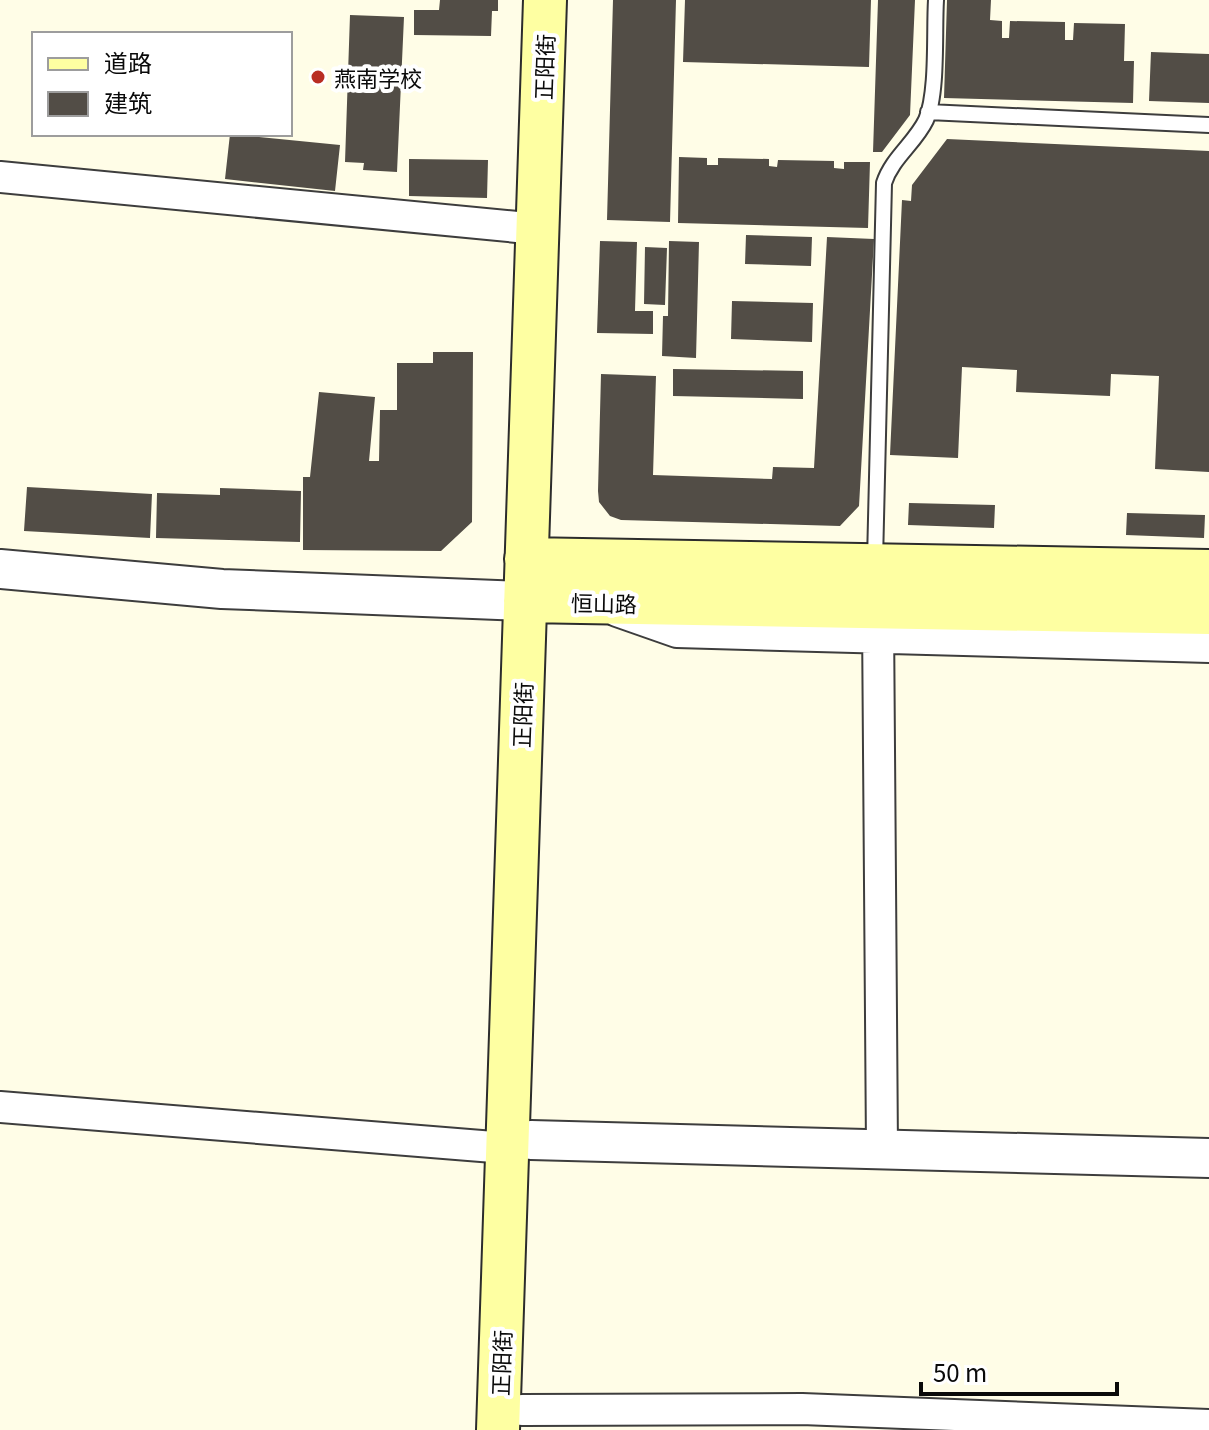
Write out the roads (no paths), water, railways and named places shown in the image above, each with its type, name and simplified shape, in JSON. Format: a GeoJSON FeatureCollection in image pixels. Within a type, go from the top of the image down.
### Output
{"type":"FeatureCollection","features":[{"type":"Feature","properties":{"kind":"main road","name":"正阳街"},"geometry":{"type":"LineString","coordinates":[[514,1423],[518,1144],[538,559],[538,229],[545,0]]}},
{"type":"Feature","properties":{"kind":"main road","name":"正阳街"},"geometry":{"type":"LineString","coordinates":[[538,559],[569,0]]}},
{"type":"Feature","properties":{"kind":"main road","name":"恒山路"},"geometry":{"type":"LineString","coordinates":[[538,559],[1209,571]]}},
{"type":"Feature","properties":{"kind":"main road","name":"恒山路"},"geometry":{"type":"LineString","coordinates":[[537,601],[592,602],[878,623],[1209,613]]}},
{"type":"Feature","properties":{"kind":"street"},"geometry":{"type":"LineString","coordinates":[[0,177],[538,229]]}},
{"type":"Feature","properties":{"kind":"street","name":"恒山路"},"geometry":{"type":"LineString","coordinates":[[0,569],[222,589],[537,601]]}},
{"type":"Feature","properties":{"kind":"street"},"geometry":{"type":"LineString","coordinates":[[882,1149],[878,623],[1209,647]]}},
{"type":"Feature","properties":{"kind":"street"},"geometry":{"type":"LineString","coordinates":[[0,1107],[518,1144],[1209,1158]]}},
{"type":"Feature","properties":{"kind":"street"},"geometry":{"type":"LineString","coordinates":[[514,1423],[802,1409],[1209,1425]]}},
{"type":"Feature","properties":{"kind":"lane"},"geometry":{"type":"LineString","coordinates":[[875,566],[884,183],[889,168],[926,121],[932,100],[936,0]]}},
{"type":"Feature","properties":{"kind":"lane"},"geometry":{"type":"LineString","coordinates":[[928,112],[1209,125]]}},
{"type":"Feature","properties":{"kind":"place","name":"燕南学校"},"geometry":{"type":"Point","coordinates":[318,77]}}]}
